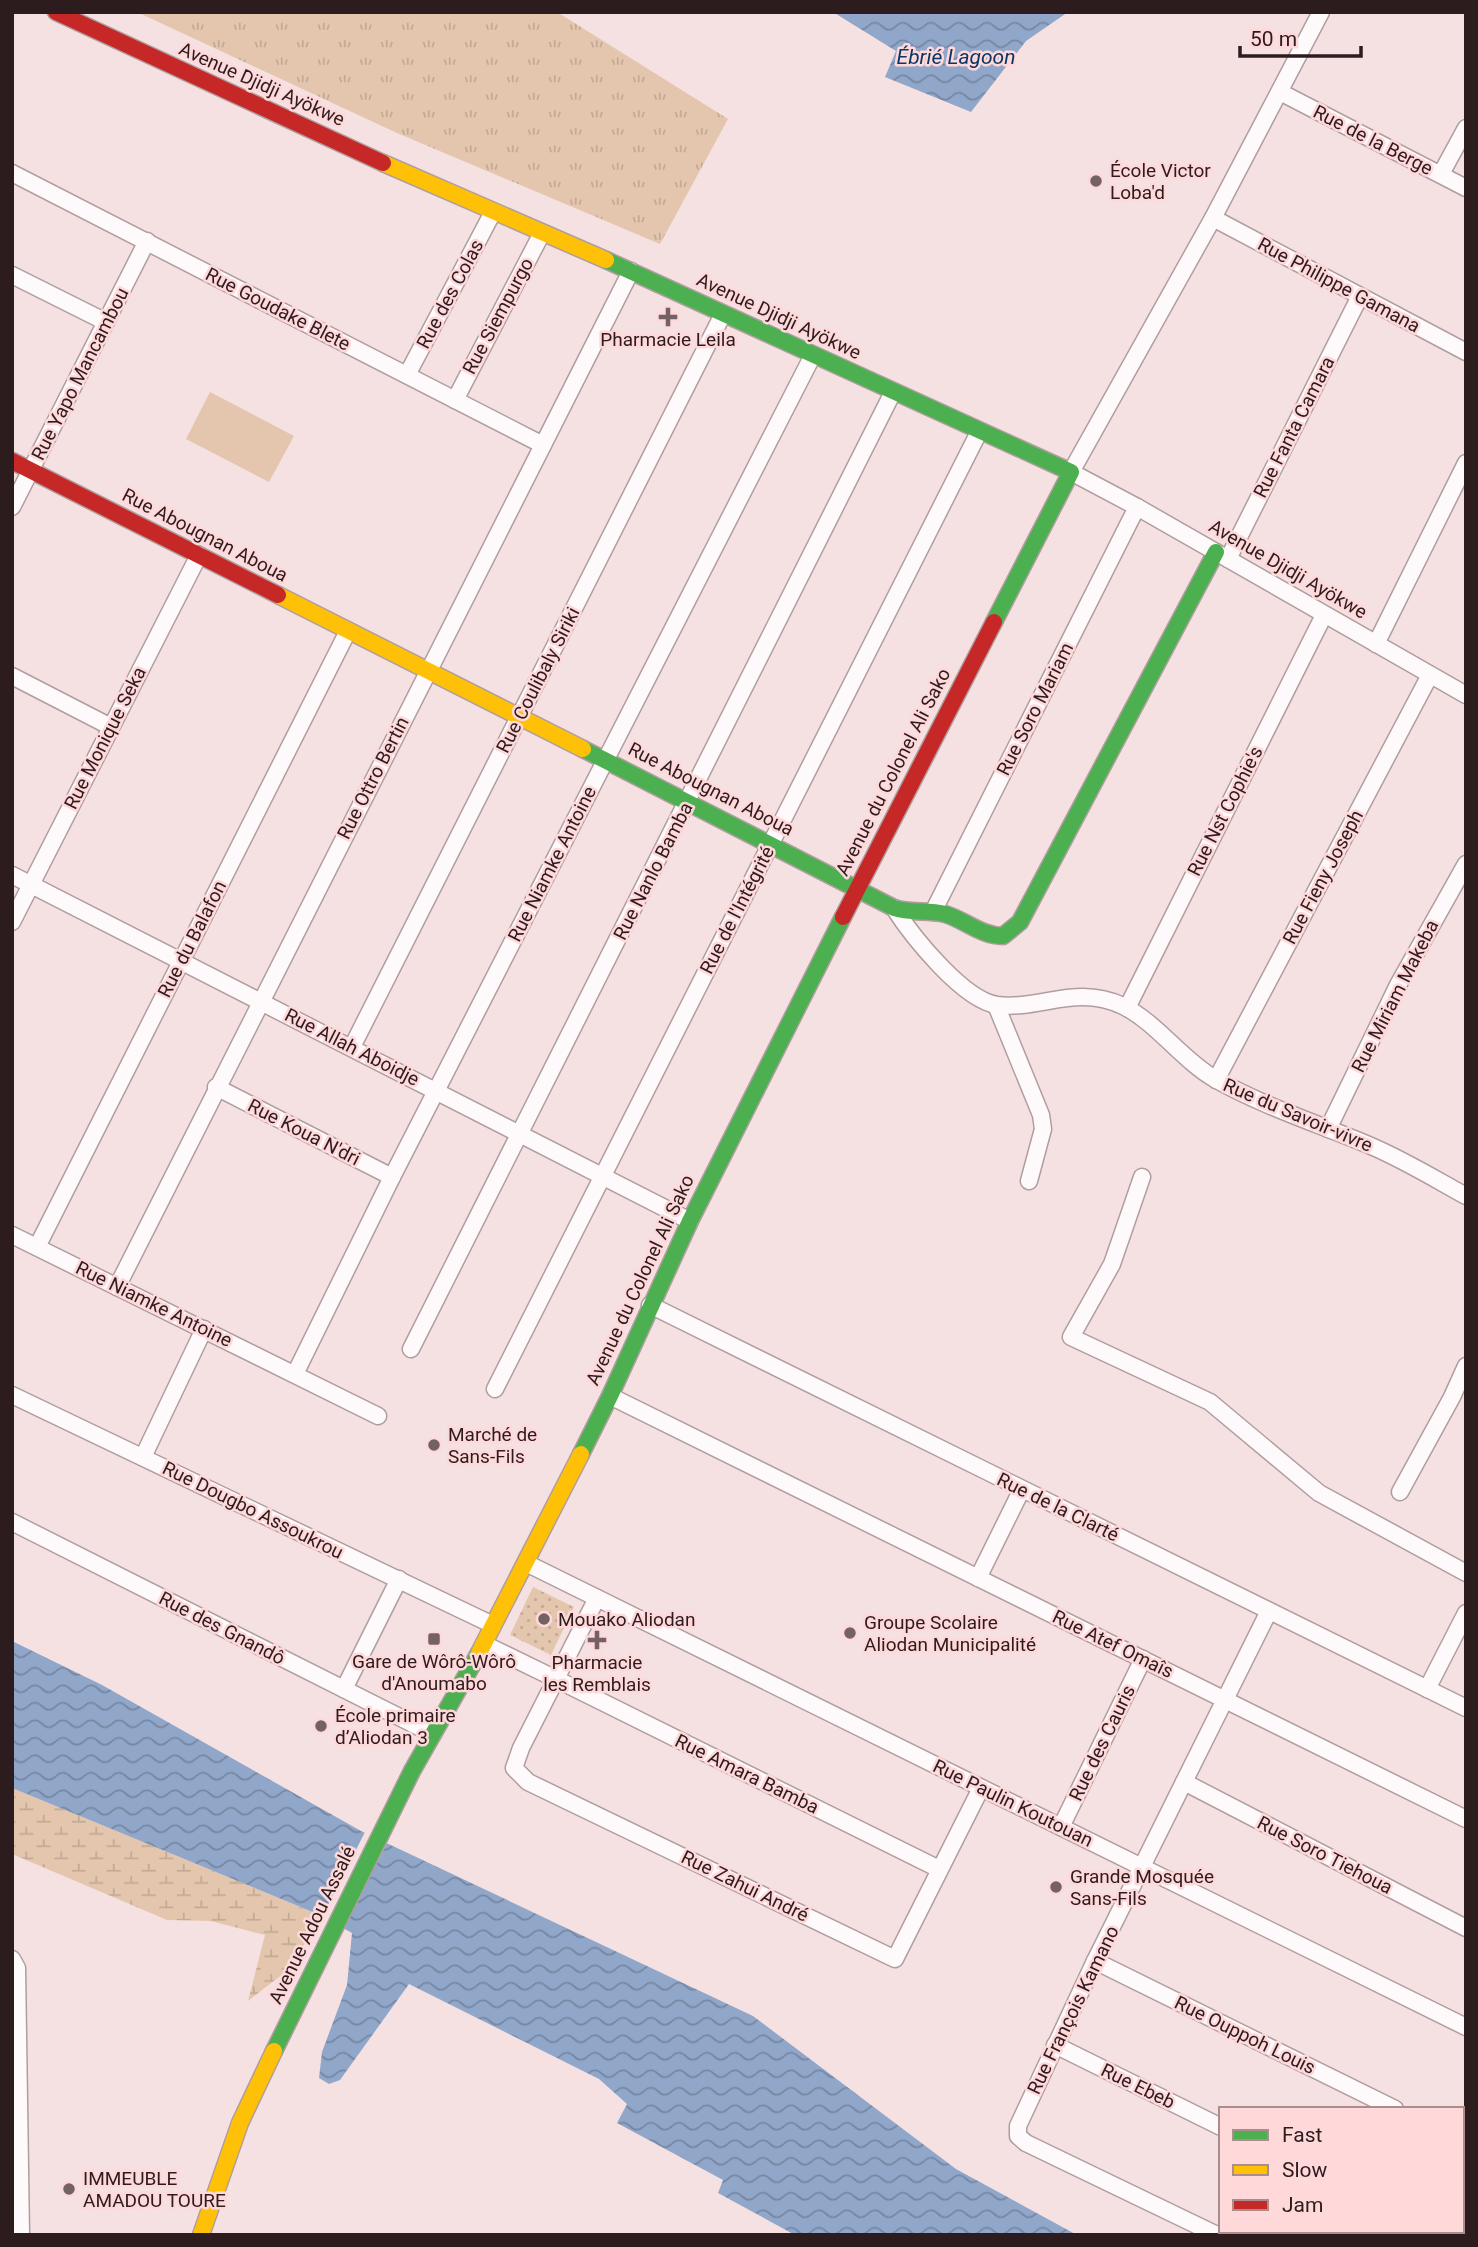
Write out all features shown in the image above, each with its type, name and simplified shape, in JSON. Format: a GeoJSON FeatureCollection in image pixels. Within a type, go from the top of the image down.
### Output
{"type":"FeatureCollection","features":[{"type":"Feature","properties":{"kind":"street","name":"Avenue Djidji Ayökwe"},"geometry":{"type":"LineString","coordinates":[[56,12],[1071,472],[1466,695]]}},
{"type":"Feature","properties":{"kind":"street","name":"Avenue du Colonel Ali Sako"},"geometry":{"type":"LineString","coordinates":[[494,1625],[610,1396],[690,1221],[858,887],[1071,472],[1213,218],[1321,12]]}},
{"type":"Feature","properties":{"kind":"street","name":"Rue de la Berge"},"geometry":{"type":"LineString","coordinates":[[1280,92],[1466,188]]}},
{"type":"Feature","properties":{"kind":"street"},"geometry":{"type":"LineString","coordinates":[[1440,174],[1466,128]]}},
{"type":"Feature","properties":{"kind":"street","name":"Rue Goudake Blete"},"geometry":{"type":"LineString","coordinates":[[12,173],[543,445]]}},
{"type":"Feature","properties":{"kind":"street","name":"Rue des Colas"},"geometry":{"type":"LineString","coordinates":[[407,375],[493,212]]}},
{"type":"Feature","properties":{"kind":"street","name":"Rue Philippe Gamana"},"geometry":{"type":"LineString","coordinates":[[1213,218],[1466,352]]}},
{"type":"Feature","properties":{"kind":"street","name":"Rue Siempurgo"},"geometry":{"type":"LineString","coordinates":[[455,400],[542,233]]}},
{"type":"Feature","properties":{"kind":"street","name":"Rue Yapo Mancambou"},"geometry":{"type":"LineString","coordinates":[[12,507],[147,241]]}},
{"type":"Feature","properties":{"kind":"street","name":"Rue Ottro Bertin"},"geometry":{"type":"LineString","coordinates":[[117,1287],[631,271]]}},
{"type":"Feature","properties":{"kind":"street"},"geometry":{"type":"LineString","coordinates":[[12,275],[106,322]]}},
{"type":"Feature","properties":{"kind":"street","name":"Rue Fanta Camara"},"geometry":{"type":"LineString","coordinates":[[1222,556],[1360,296]]}},
{"type":"Feature","properties":{"kind":"street","name":"Rue Coulibaly Siriki"},"geometry":{"type":"LineString","coordinates":[[352,1047],[723,314]]}},
{"type":"Feature","properties":{"kind":"street","name":"Rue Niamke Antoine"},"geometry":{"type":"LineString","coordinates":[[295,1374],[392,1177],[813,355]]}},
{"type":"Feature","properties":{"kind":"street","name":"Rue Nanlo Bamba"},"geometry":{"type":"LineString","coordinates":[[411,1349],[893,392]]}},
{"type":"Feature","properties":{"kind":"street","name":"Rue de l'Intégrité"},"geometry":{"type":"LineString","coordinates":[[495,1388],[979,432]]}},
{"type":"Feature","properties":{"kind":"street","name":"Rue Abougnan Aboua"},"geometry":{"type":"LineString","coordinates":[[12,461],[858,887],[894,908],[915,915],[933,912],[946,915],[991,934],[1003,936],[1020,922],[1222,556]]}},
{"type":"Feature","properties":{"kind":"street"},"geometry":{"type":"LineString","coordinates":[[1376,644],[1466,463]]}},
{"type":"Feature","properties":{"kind":"street","name":"Rue Soro Mariam"},"geometry":{"type":"LineString","coordinates":[[933,912],[1137,507]]}},
{"type":"Feature","properties":{"kind":"street","name":"Rue Monique Seka"},"geometry":{"type":"LineString","coordinates":[[12,922],[199,555]]}},
{"type":"Feature","properties":{"kind":"street","name":"Rue Nst Cophie's"},"geometry":{"type":"LineString","coordinates":[[1127,1008],[1324,615]]}},
{"type":"Feature","properties":{"kind":"street","name":"Rue du Balafon"},"geometry":{"type":"LineString","coordinates":[[37,1247],[348,631]]}},
{"type":"Feature","properties":{"kind":"street","name":"Rue Fieny Joseph"},"geometry":{"type":"LineString","coordinates":[[1216,1080],[1430,675]]}},
{"type":"Feature","properties":{"kind":"street"},"geometry":{"type":"LineString","coordinates":[[12,676],[111,727]]}},
{"type":"Feature","properties":{"kind":"street","name":"Rue Miriam Makeba"},"geometry":{"type":"LineString","coordinates":[[1328,1129],[1398,985],[1466,864]]}},
{"type":"Feature","properties":{"kind":"street","name":"Rue Allah Aboidje"},"geometry":{"type":"LineString","coordinates":[[12,875],[603,1174],[690,1221]]}},
{"type":"Feature","properties":{"kind":"street"},"geometry":{"type":"LineString","coordinates":[[894,908],[916,939],[950,974],[980,998],[996,1005],[1041,1115],[1042,1129],[1029,1181]]}},
{"type":"Feature","properties":{"kind":"street","name":"Rue du Savoir-vivre"},"geometry":{"type":"LineString","coordinates":[[996,1005],[1064,997],[1110,1000],[1127,1008],[1200,1070],[1216,1080],[1290,1116],[1404,1161],[1466,1196]]}},
{"type":"Feature","properties":{"kind":"street","name":"Rue Koua N'dri"},"geometry":{"type":"LineString","coordinates":[[216,1087],[392,1177]]}},
{"type":"Feature","properties":{"kind":"street"},"geometry":{"type":"LineString","coordinates":[[1142,1177],[1112,1264],[1071,1337],[1210,1402],[1320,1493],[1466,1573]]}},
{"type":"Feature","properties":{"kind":"street","name":"Rue Niamke Antoine"},"geometry":{"type":"LineString","coordinates":[[12,1235],[378,1416]]}},
{"type":"Feature","properties":{"kind":"street","name":"Rue de la Clarté"},"geometry":{"type":"LineString","coordinates":[[650,1305],[1466,1709]]}},
{"type":"Feature","properties":{"kind":"street"},"geometry":{"type":"LineString","coordinates":[[143,1457],[204,1329]]}},
{"type":"Feature","properties":{"kind":"street"},"geometry":{"type":"LineString","coordinates":[[1400,1492],[1466,1366]]}},
{"type":"Feature","properties":{"kind":"street","name":"Rue Dougbo Assoukrou"},"geometry":{"type":"LineString","coordinates":[[12,1395],[494,1625]]}},
{"type":"Feature","properties":{"kind":"street","name":"Rue Atef Omaîs"},"geometry":{"type":"LineString","coordinates":[[610,1396],[1466,1819]]}},
{"type":"Feature","properties":{"kind":"street"},"geometry":{"type":"LineString","coordinates":[[978,1578],[1022,1489]]}},
{"type":"Feature","properties":{"kind":"street","name":"Rue des Gnandô"},"geometry":{"type":"LineString","coordinates":[[12,1521],[433,1734]]}},
{"type":"Feature","properties":{"kind":"street","name":"Rue Paulin Koutouan"},"geometry":{"type":"LineString","coordinates":[[526,1563],[1466,2027]]}},
{"type":"Feature","properties":{"kind":"street"},"geometry":{"type":"LineString","coordinates":[[344,1689],[398,1579]]}},
{"type":"Feature","properties":{"kind":"street"},"geometry":{"type":"LineString","coordinates":[[556,1679],[597,1598]]}},
{"type":"Feature","properties":{"kind":"street","name":"Rue François Kamano"},"geometry":{"type":"LineString","coordinates":[[1217,2235],[1026,2143],[1018,2136],[1018,2126],[1095,1961],[1269,1611]]}},
{"type":"Feature","properties":{"kind":"street"},"geometry":{"type":"LineString","coordinates":[[1427,1689],[1466,1613]]}},
{"type":"Feature","properties":{"kind":"street","name":"Avenue Adou Assalé"},"geometry":{"type":"LineString","coordinates":[[201,2235],[240,2123],[274,2050],[412,1771],[494,1625]]}},
{"type":"Feature","properties":{"kind":"street","name":"Rue Amara Bamba"},"geometry":{"type":"LineString","coordinates":[[484,1644],[939,1869]]}},
{"type":"Feature","properties":{"kind":"street","name":"Rue des Cauris"},"geometry":{"type":"LineString","coordinates":[[1061,1827],[1143,1659]]}},
{"type":"Feature","properties":{"kind":"street","name":"Rue Zahui André"},"geometry":{"type":"LineString","coordinates":[[556,1679],[521,1748],[514,1768],[528,1782],[895,1959],[981,1788]]}},
{"type":"Feature","properties":{"kind":"street","name":"Rue Soro Tiehoua"},"geometry":{"type":"LineString","coordinates":[[1184,1782],[1466,1927]]}},
{"type":"Feature","properties":{"kind":"street"},"geometry":{"type":"LineString","coordinates":[[12,1959],[17,1968],[16,2112],[21,2235]]}},
{"type":"Feature","properties":{"kind":"street","name":"Rue Ouppoh Louis"},"geometry":{"type":"LineString","coordinates":[[1095,1961],[1391,2107]]}},
{"type":"Feature","properties":{"kind":"street","name":"Rue Ebeb"},"geometry":{"type":"LineString","coordinates":[[1055,2045],[1219,2126]]}},
{"type":"Feature","properties":{"kind":"green space"},"geometry":{"type":"Polygon","coordinates":[[[137,12],[557,12],[728,119],[660,244],[397,133],[137,12]]]}},
{"type":"Feature","properties":{"kind":"green space"},"geometry":{"type":"Polygon","coordinates":[[[210,392],[294,436],[269,482],[186,439],[210,392]]]}},
{"type":"Feature","properties":{"kind":"green space"},"geometry":{"type":"Polygon","coordinates":[[[533,1587],[574,1607],[551,1655],[510,1635],[533,1587]]]}},
{"type":"Feature","properties":{"kind":"green space"},"geometry":{"type":"Polygon","coordinates":[[[12,1788],[320,1915],[292,1967],[248,2001],[265,1935],[211,1921],[167,1920],[12,1854],[12,1788]]]}},
{"type":"Feature","properties":{"kind":"water","name":"Ébrié Lagoon"},"geometry":{"type":"Polygon","coordinates":[[[833,12],[1068,12],[1026,41],[971,112],[885,77],[896,51],[833,12]]]}},
{"type":"Feature","properties":{"kind":"water"},"geometry":{"type":"Polygon","coordinates":[[[12,1641],[102,1685],[361,1831],[753,2016],[956,2169],[1077,2235],[795,2235],[718,2193],[723,2180],[617,2123],[627,2104],[599,2079],[409,1984],[340,2080],[329,2084],[319,2078],[322,2052],[347,1985],[352,1933],[320,1915],[12,1788],[12,1641]]]}},
{"type":"Feature","properties":{"kind":"pier"},"geometry":{"type":"Polygon","coordinates":[[[366,1830],[388,1841],[342,1931],[321,1919],[366,1830]]]}},
{"type":"Feature","properties":{"kind":"traffic: fast"},"geometry":{"type":"LineString","coordinates":[[606,260],[1071,472],[994,622]]}},
{"type":"Feature","properties":{"kind":"traffic: fast"},"geometry":{"type":"LineString","coordinates":[[583,749],[894,908],[945,914],[980,931],[1003,936],[1020,922],[1216,552]]}},
{"type":"Feature","properties":{"kind":"traffic: fast"},"geometry":{"type":"LineString","coordinates":[[581,1454],[690,1221],[843,917]]}},
{"type":"Feature","properties":{"kind":"traffic: fast"},"geometry":{"type":"LineString","coordinates":[[274,2051],[412,1771],[479,1653]]}},
{"type":"Feature","properties":{"kind":"traffic: slow"},"geometry":{"type":"LineString","coordinates":[[383,163],[606,260]]}},
{"type":"Feature","properties":{"kind":"traffic: slow"},"geometry":{"type":"LineString","coordinates":[[278,595],[583,749]]}},
{"type":"Feature","properties":{"kind":"traffic: slow"},"geometry":{"type":"LineString","coordinates":[[479,1653],[581,1454]]}},
{"type":"Feature","properties":{"kind":"traffic: slow"},"geometry":{"type":"LineString","coordinates":[[201,2235],[240,2123],[274,2051]]}},
{"type":"Feature","properties":{"kind":"traffic: jam"},"geometry":{"type":"LineString","coordinates":[[56,12],[383,163]]}},
{"type":"Feature","properties":{"kind":"traffic: jam"},"geometry":{"type":"LineString","coordinates":[[12,461],[278,595]]}},
{"type":"Feature","properties":{"kind":"traffic: jam"},"geometry":{"type":"LineString","coordinates":[[843,917],[994,622]]}},
{"type":"Feature","properties":{"kind":"place","name":"École Victor Loba'd"},"geometry":{"type":"Point","coordinates":[1096,181]}},
{"type":"Feature","properties":{"kind":"place","name":"Pharmacie Leila"},"geometry":{"type":"Point","coordinates":[668,317]}},
{"type":"Feature","properties":{"kind":"place","name":"Marché de Sans-Fils"},"geometry":{"type":"Point","coordinates":[434,1445]}},
{"type":"Feature","properties":{"kind":"place","name":"Mouako Aliodan"},"geometry":{"type":"Point","coordinates":[544,1619]}},
{"type":"Feature","properties":{"kind":"place","name":"Groupe Scolaire Aliodan Municipalité"},"geometry":{"type":"Point","coordinates":[850,1633]}},
{"type":"Feature","properties":{"kind":"place","name":"Gare de Wôrô-Wôrô d'Anoumabo"},"geometry":{"type":"Point","coordinates":[434,1639]}},
{"type":"Feature","properties":{"kind":"place","name":"Pharmacie les Remblais"},"geometry":{"type":"Point","coordinates":[597,1640]}},
{"type":"Feature","properties":{"kind":"place","name":"École primaire d’Aliodan 3"},"geometry":{"type":"Point","coordinates":[321,1726]}},
{"type":"Feature","properties":{"kind":"place","name":"Grande Mosquée Sans-Fils"},"geometry":{"type":"Point","coordinates":[1056,1887]}},
{"type":"Feature","properties":{"kind":"place","name":"IMMEUBLE AMADOU TOURE"},"geometry":{"type":"Point","coordinates":[69,2189]}}]}
